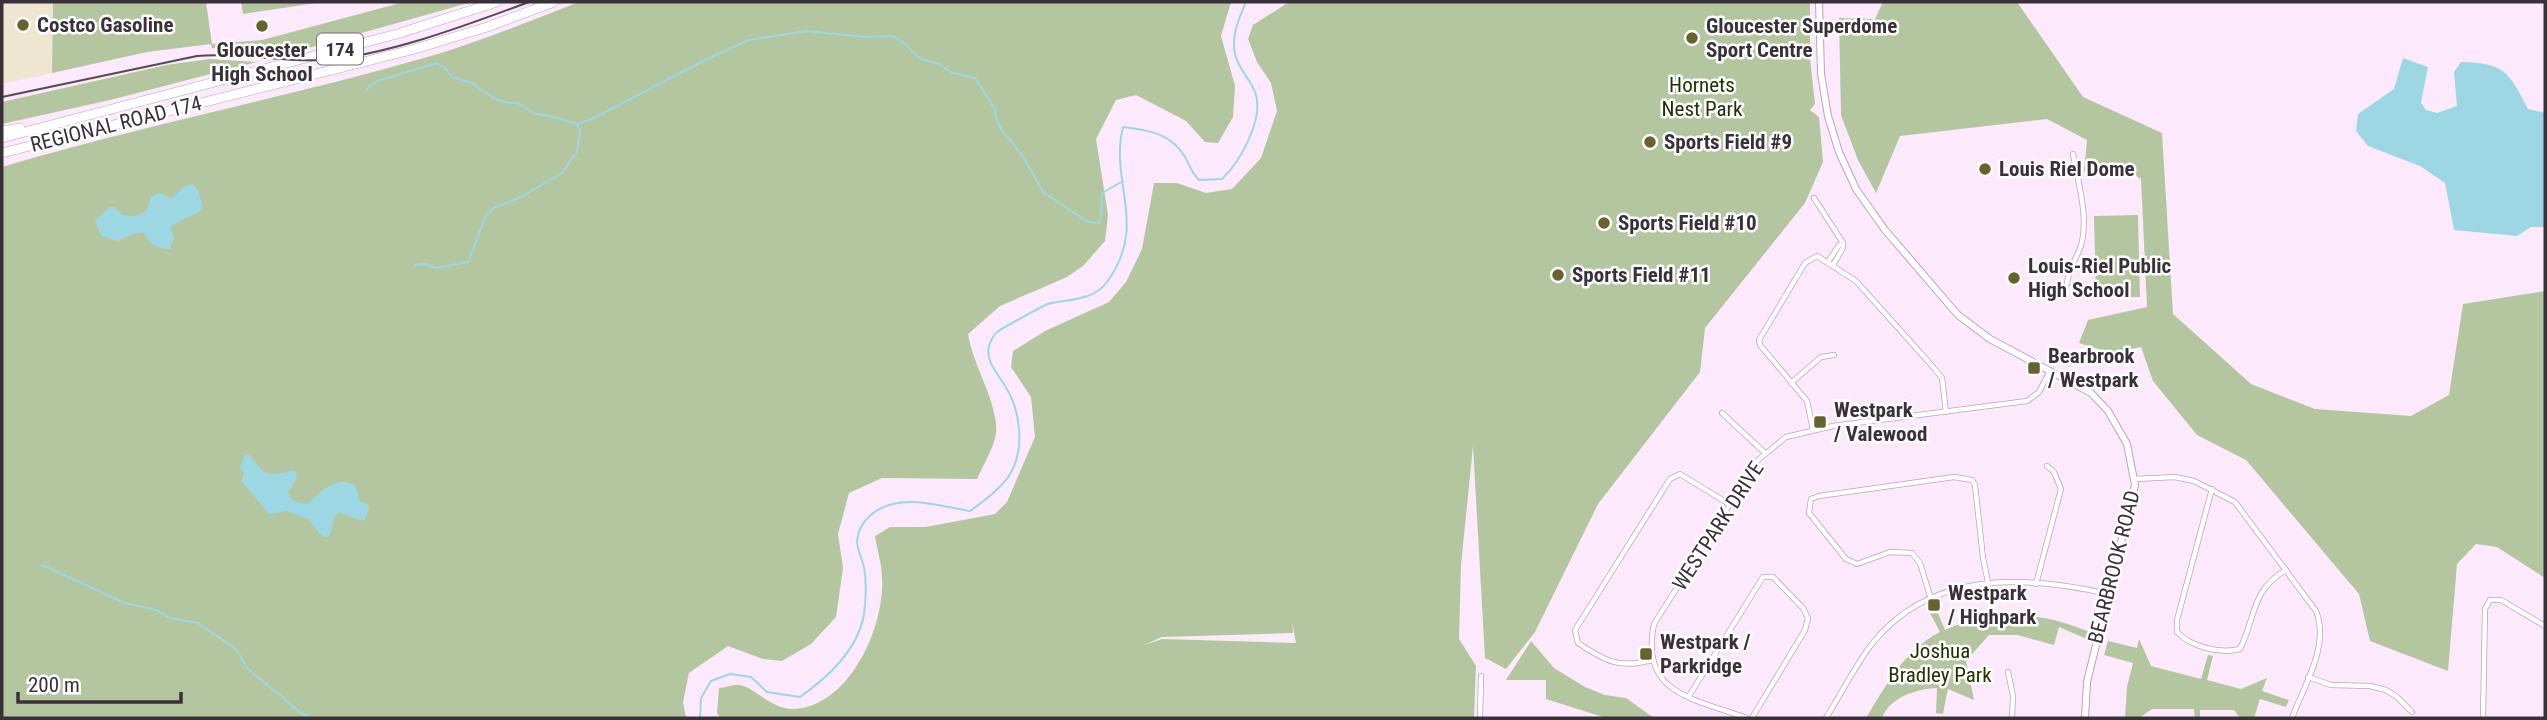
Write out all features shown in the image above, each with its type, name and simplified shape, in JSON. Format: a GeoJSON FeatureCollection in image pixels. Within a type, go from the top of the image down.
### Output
{"type":"FeatureCollection","features":[{"type":"Feature","properties":{"kind":"highway","name":"REGIONAL ROAD 174"},"geometry":{"type":"LineString","coordinates":[[2,138],[397,34],[497,2]]}},
{"type":"Feature","properties":{"kind":"highway","name":"REGIONAL ROAD 174"},"geometry":{"type":"LineString","coordinates":[[2,156],[90,130],[402,52],[467,33],[554,2]]}},
{"type":"Feature","properties":{"kind":"highway"},"geometry":{"type":"LineString","coordinates":[[2,131],[83,116]]}},
{"type":"Feature","properties":{"kind":"street","name":"BEARBROOK ROAD"},"geometry":{"type":"LineString","coordinates":[[1819,2],[1821,74],[1828,116],[1839,152],[1856,189],[1885,230],[1958,315],[1975,330],[2081,386],[2108,411],[2127,444],[2135,479],[2132,504],[2087,682],[2085,718]]}},
{"type":"Feature","properties":{"kind":"street"},"geometry":{"type":"LineString","coordinates":[[2067,284],[2068,271],[2081,247],[2083,237],[2079,185],[2073,154]]}},
{"type":"Feature","properties":{"kind":"street"},"geometry":{"type":"LineString","coordinates":[[1814,198],[1843,243],[1839,245],[1831,264]]}},
{"type":"Feature","properties":{"kind":"street"},"geometry":{"type":"LineString","coordinates":[[1813,430],[1807,401],[1760,345],[1759,340],[1808,259],[1817,256],[1856,281],[1934,368],[1942,378],[1946,412]]}},
{"type":"Feature","properties":{"kind":"street"},"geometry":{"type":"LineString","coordinates":[[1791,383],[1821,357],[1833,355]]}},
{"type":"Feature","properties":{"kind":"street","name":"WESTPARK DRIVE"},"geometry":{"type":"LineString","coordinates":[[1652,660],[1651,638],[1654,624],[1758,460],[1786,437],[1813,430],[2027,401],[2039,392],[2050,371]]}},
{"type":"Feature","properties":{"kind":"street"},"geometry":{"type":"LineString","coordinates":[[1722,413],[1765,453]]}},
{"type":"Feature","properties":{"kind":"street"},"geometry":{"type":"LineString","coordinates":[[2036,584],[2061,489],[2054,472],[2047,466]]}},
{"type":"Feature","properties":{"kind":"street"},"geometry":{"type":"LineString","coordinates":[[1689,696],[1763,577],[1773,577],[1803,608],[1808,618],[1805,631],[1749,718],[1689,696],[1666,684],[1656,672],[1652,660],[1622,665],[1605,660],[1578,643],[1576,630],[1670,479],[1680,474],[1729,504]]}},
{"type":"Feature","properties":{"kind":"street"},"geometry":{"type":"LineString","coordinates":[[1931,598],[1920,563],[1912,553],[1890,552],[1857,564],[1846,559],[1809,513],[1811,499],[1954,477],[1972,480],[1975,485],[1988,582]]}},
{"type":"Feature","properties":{"kind":"street"},"geometry":{"type":"LineString","coordinates":[[2135,479],[2175,477],[2194,481],[2235,502],[2316,611],[2321,622],[2319,647],[2292,718]]}},
{"type":"Feature","properties":{"kind":"street"},"geometry":{"type":"LineString","coordinates":[[2213,489],[2177,620],[2177,632],[2189,642],[2228,652],[2240,649],[2261,592],[2269,582],[2286,570]]}},
{"type":"Feature","properties":{"kind":"street"},"geometry":{"type":"LineString","coordinates":[[1826,718],[1872,645],[1899,618],[1931,598],[1954,589],[2008,581],[2108,594]]}},
{"type":"Feature","properties":{"kind":"street"},"geometry":{"type":"LineString","coordinates":[[2483,718],[2485,609],[2490,600],[2501,600],[2545,626]]}},
{"type":"Feature","properties":{"kind":"street"},"geometry":{"type":"LineString","coordinates":[[2008,672],[2013,696],[2012,718]]}},
{"type":"Feature","properties":{"kind":"street"},"geometry":{"type":"LineString","coordinates":[[1480,718],[1481,676]]}},
{"type":"Feature","properties":{"kind":"street"},"geometry":{"type":"LineString","coordinates":[[2308,677],[2331,685],[2371,686],[2386,690],[2412,712]]}},
{"type":"Feature","properties":{"kind":"shaded area"},"geometry":{"type":"Polygon","coordinates":[[[2,2],[53,2],[52,73],[2,84],[2,2]]]}},
{"type":"Feature","properties":{"kind":"green space"},"geometry":{"type":"Polygon","coordinates":[[[53,2],[206,2],[212,44],[262,40],[404,2],[472,2],[287,54],[212,48],[211,44],[147,52],[52,73],[53,2]]]}},
{"type":"Feature","properties":{"kind":"green space"},"geometry":{"type":"Polygon","coordinates":[[[241,2],[323,2],[243,14],[241,2]]]}},
{"type":"Feature","properties":{"kind":"green space"},"geometry":{"type":"Polygon","coordinates":[[[579,2],[1231,2],[1221,36],[1235,86],[1233,117],[1218,143],[1205,142],[1186,121],[1136,95],[1116,100],[1096,139],[1108,215],[1105,241],[1083,266],[1067,277],[1000,306],[968,334],[996,422],[993,445],[977,479],[882,478],[849,493],[838,534],[843,568],[836,617],[811,644],[782,661],[763,659],[728,646],[689,673],[683,702],[686,718],[2,718],[2,167],[424,58],[483,39],[579,2]]]}},
{"type":"Feature","properties":{"kind":"green space","name":"Hornets Nest Park"},"geometry":{"type":"Polygon","coordinates":[[[1289,2],[1810,2],[1810,58],[1815,104],[1810,110],[1819,117],[1823,162],[1805,203],[1705,328],[1700,372],[1598,504],[1535,632],[1506,669],[1485,658],[1473,446],[1461,565],[1459,639],[1476,666],[1474,718],[720,718],[717,713],[719,688],[740,685],[778,706],[794,709],[814,705],[831,695],[847,680],[860,661],[877,619],[882,578],[875,536],[890,527],[926,527],[995,514],[1007,502],[1035,437],[1031,397],[1011,367],[1013,351],[1045,331],[1109,302],[1126,282],[1142,249],[1154,183],[1177,183],[1206,193],[1232,189],[1261,158],[1277,111],[1271,83],[1257,62],[1248,39],[1253,25],[1289,2]],[[1292,622],[1293,633],[1162,637],[1142,646],[1162,639],[1296,643],[1292,622]]]}},
{"type":"Feature","properties":{"kind":"green space"},"geometry":{"type":"Polygon","coordinates":[[[1883,2],[2017,2],[2083,97],[2162,133],[2173,314],[2251,384],[2315,409],[2411,416],[2449,395],[2463,304],[2545,291],[2545,578],[2497,547],[2476,544],[2457,564],[2448,671],[2370,641],[2359,594],[2246,460],[2197,435],[2153,381],[2141,347],[2111,353],[2079,343],[2088,320],[2147,307],[2141,179],[2117,164],[2110,176],[2084,172],[2087,140],[2047,119],[1900,136],[1876,193],[1858,160],[1841,115],[1839,18],[1875,19],[1883,2]]]}},
{"type":"Feature","properties":{"kind":"green space"},"geometry":{"type":"Polygon","coordinates":[[[210,59],[257,62],[110,100],[2,124],[2,102],[166,65],[210,59]]]}},
{"type":"Feature","properties":{"kind":"green space"},"geometry":{"type":"Polygon","coordinates":[[[2138,215],[2140,297],[2096,298],[2094,216],[2138,215]]]}},
{"type":"Feature","properties":{"kind":"green space","name":"Joshua Bradley Park"},"geometry":{"type":"Polygon","coordinates":[[[1935,606],[1945,630],[1981,618],[2017,615],[2054,620],[2089,632],[2087,639],[2059,627],[2054,645],[2017,635],[1989,635],[1966,661],[1974,700],[1948,689],[1943,714],[1936,713],[1937,688],[1929,689],[1905,695],[1891,705],[1882,718],[1866,718],[1906,659],[1940,632],[1928,609],[1935,606]]]}},
{"type":"Feature","properties":{"kind":"green space"},"geometry":{"type":"Polygon","coordinates":[[[2139,639],[2151,666],[2201,679],[2208,655],[2213,656],[2207,680],[2241,689],[2267,678],[2262,691],[2289,700],[2286,707],[2260,699],[2254,718],[2240,718],[2234,710],[2200,710],[2200,718],[2195,718],[2194,709],[2152,709],[2139,718],[2125,718],[2127,687],[2133,663],[2104,655],[2108,641],[2137,648],[2139,639]]]}},
{"type":"Feature","properties":{"kind":"green space"},"geometry":{"type":"Polygon","coordinates":[[[1531,641],[1554,668],[1585,687],[1605,695],[1626,698],[1654,718],[1606,718],[1546,699],[1546,680],[1506,680],[1531,641]]]}},
{"type":"Feature","properties":{"kind":"water"},"geometry":{"type":"Polygon","coordinates":[[[2403,58],[2428,67],[2421,103],[2426,110],[2437,113],[2457,106],[2454,72],[2461,62],[2487,65],[2504,72],[2516,86],[2528,109],[2545,113],[2545,227],[2531,227],[2517,236],[2454,230],[2445,183],[2420,166],[2368,146],[2356,131],[2358,114],[2394,89],[2403,58]]]}},
{"type":"Feature","properties":{"kind":"water"},"geometry":{"type":"Polygon","coordinates":[[[193,184],[198,190],[203,208],[172,225],[174,237],[170,249],[154,245],[144,232],[118,241],[101,236],[95,220],[110,207],[123,215],[136,216],[146,211],[151,197],[159,193],[172,198],[183,187],[193,184]]]}},
{"type":"Feature","properties":{"kind":"water"},"geometry":{"type":"Polygon","coordinates":[[[245,455],[249,455],[267,473],[277,474],[293,470],[298,476],[288,493],[293,500],[300,503],[307,504],[324,489],[336,483],[356,486],[359,500],[368,505],[369,509],[364,521],[339,513],[334,517],[328,537],[323,537],[308,519],[287,511],[269,514],[242,482],[244,472],[240,468],[245,455]]]}},
{"type":"Feature","properties":{"kind":"waterway"},"geometry":{"type":"LineString","coordinates":[[700,718],[701,698],[711,681],[730,674],[751,677],[767,692],[800,697],[840,662],[855,640],[864,615],[866,579],[857,541],[858,533],[872,514],[883,507],[907,502],[970,511],[1006,480],[1017,457],[1018,419],[1010,394],[990,361],[988,351],[991,340],[997,332],[1045,305],[1087,296],[1095,293],[1107,282],[1119,261],[1127,222],[1120,167],[1123,127],[1150,131],[1166,138],[1179,149],[1199,180],[1222,179],[1236,162],[1249,139],[1257,114],[1255,92],[1239,64],[1234,47],[1236,27],[1246,2]]}},
{"type":"Feature","properties":{"kind":"waterway"},"geometry":{"type":"LineString","coordinates":[[367,89],[377,81],[437,63],[452,77],[472,83],[494,98],[507,103],[518,103],[535,114],[577,124],[749,40],[806,31],[866,37],[893,36],[919,58],[939,64],[953,73],[975,78],[995,109],[1001,129],[1024,158],[1043,192],[1088,222],[1098,223],[1101,219],[1102,193],[1123,181]]}},
{"type":"Feature","properties":{"kind":"waterway"},"geometry":{"type":"LineString","coordinates":[[415,265],[426,264],[436,268],[468,262],[486,215],[494,208],[519,198],[562,173],[577,152],[580,131],[577,124]]}},
{"type":"Feature","properties":{"kind":"waterway"},"geometry":{"type":"LineString","coordinates":[[42,565],[125,603],[156,610],[170,618],[198,623],[236,649],[247,668],[301,713],[311,718]]}},
{"type":"Feature","properties":{"kind":"tram line"},"geometry":{"type":"LineString","coordinates":[[2,97],[197,56],[228,55],[306,60],[345,58],[426,38],[529,2]]}},
{"type":"Feature","properties":{"kind":"place","name":"Costco Gasoline"},"geometry":{"type":"Point","coordinates":[23,25]}},
{"type":"Feature","properties":{"kind":"place","name":"Gloucester High School"},"geometry":{"type":"Point","coordinates":[262,26]}},
{"type":"Feature","properties":{"kind":"place","name":"Gloucester Superdome Sport Centre"},"geometry":{"type":"Point","coordinates":[1692,38]}},
{"type":"Feature","properties":{"kind":"place","name":"Sports Field #9"},"geometry":{"type":"Point","coordinates":[1650,142]}},
{"type":"Feature","properties":{"kind":"place","name":"Louis Riel Dome"},"geometry":{"type":"Point","coordinates":[1985,169]}},
{"type":"Feature","properties":{"kind":"place","name":"Sports Field #10"},"geometry":{"type":"Point","coordinates":[1604,223]}},
{"type":"Feature","properties":{"kind":"place","name":"Sports Field #11"},"geometry":{"type":"Point","coordinates":[1558,275]}},
{"type":"Feature","properties":{"kind":"place","name":"Louis-Riel Public High School"},"geometry":{"type":"Point","coordinates":[2014,278]}},
{"type":"Feature","properties":{"kind":"place","name":"Bearbrook / Westpark"},"geometry":{"type":"Point","coordinates":[2034,368]}},
{"type":"Feature","properties":{"kind":"place","name":"Westpark / Valewood"},"geometry":{"type":"Point","coordinates":[1820,422]}},
{"type":"Feature","properties":{"kind":"place","name":"Westpark / Highpark"},"geometry":{"type":"Point","coordinates":[1934,605]}},
{"type":"Feature","properties":{"kind":"place","name":"Westpark / Parkridge"},"geometry":{"type":"Point","coordinates":[1646,654]}}]}
